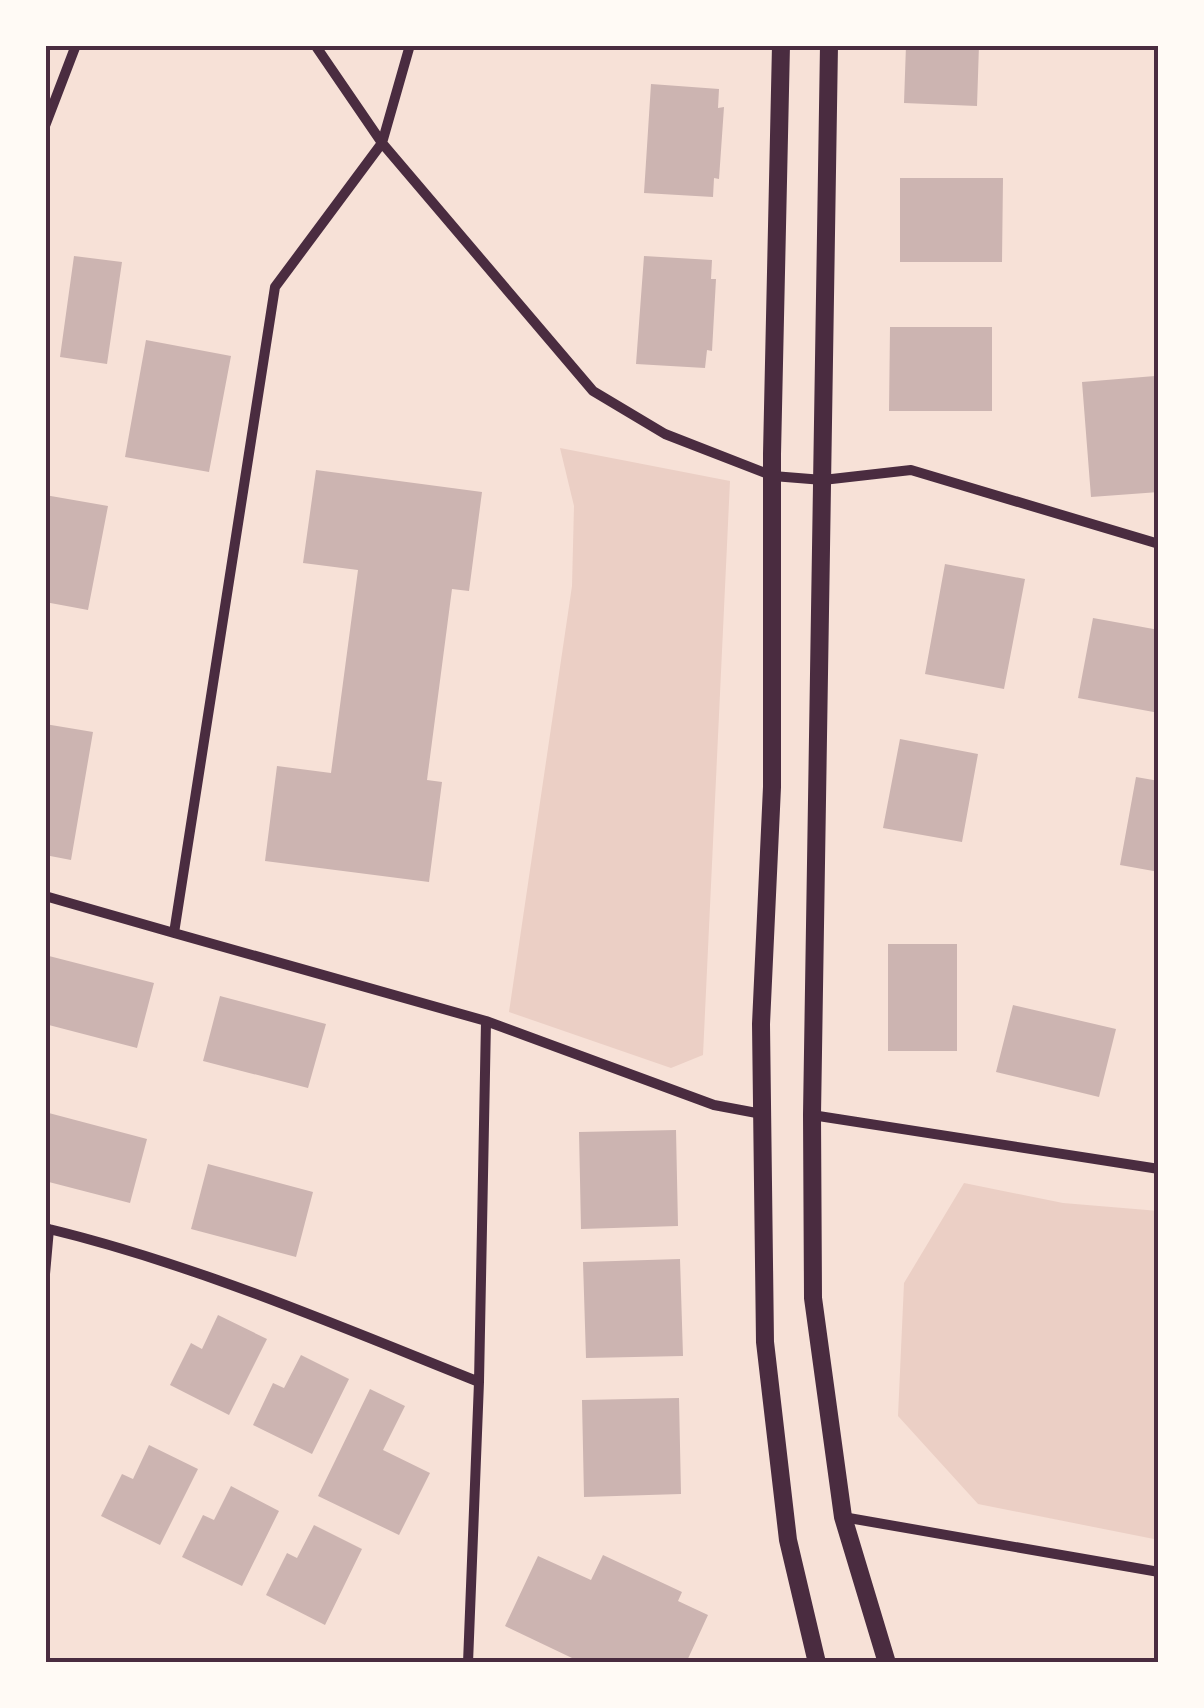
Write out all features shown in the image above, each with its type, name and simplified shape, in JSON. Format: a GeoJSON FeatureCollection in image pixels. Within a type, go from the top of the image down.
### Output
{"type":"FeatureCollection","features":[{"type":"Feature","properties":{"kind":"street"},"geometry":{"type":"LineString","coordinates":[[45,126],[76,45]]}},
{"type":"Feature","properties":{"kind":"street"},"geometry":{"type":"LineString","coordinates":[[316,45],[382,143],[592,391],[665,434],[772,476],[823,480],[910,470],[1159,544]]}},
{"type":"Feature","properties":{"kind":"street"},"geometry":{"type":"LineString","coordinates":[[174,933],[275,288],[382,143],[410,45]]}},
{"type":"Feature","properties":{"kind":"street"},"geometry":{"type":"LineString","coordinates":[[781,45],[772,476],[772,787],[761,1024],[766,1342],[788,1540],[817,1663]]}},
{"type":"Feature","properties":{"kind":"street"},"geometry":{"type":"LineString","coordinates":[[829,45],[812,1114],[813,1298],[843,1516],[887,1663]]}},
{"type":"Feature","properties":{"kind":"street"},"geometry":{"type":"LineString","coordinates":[[45,896],[486,1021],[714,1105],[762,1114]]}},
{"type":"Feature","properties":{"kind":"street"},"geometry":{"type":"LineString","coordinates":[[468,1663],[479,1382],[486,1021]]}},
{"type":"Feature","properties":{"kind":"street"},"geometry":{"type":"LineString","coordinates":[[812,1114],[1159,1168]]}},
{"type":"Feature","properties":{"kind":"street"},"geometry":{"type":"LineString","coordinates":[[45,1274],[47,1228],[112,1244],[274,1300],[479,1382]]}},
{"type":"Feature","properties":{"kind":"street"},"geometry":{"type":"LineString","coordinates":[[843,1516],[1159,1572]]}},
{"type":"Feature","properties":{"kind":"shaded area"},"geometry":{"type":"Polygon","coordinates":[[[560,448],[730,481],[703,1055],[671,1068],[509,1012],[572,586],[574,506],[560,448]]]}},
{"type":"Feature","properties":{"kind":"shaded area"},"geometry":{"type":"Polygon","coordinates":[[[964,1183],[1063,1203],[1159,1211],[1159,1540],[978,1504],[898,1416],[904,1283],[964,1183]]]}},
{"type":"Feature","properties":{"kind":"building"},"geometry":{"type":"Polygon","coordinates":[[[906,45],[979,45],[977,106],[904,103],[906,45]]]}},
{"type":"Feature","properties":{"kind":"building"},"geometry":{"type":"Polygon","coordinates":[[[651,84],[719,89],[718,108],[724,107],[719,179],[714,178],[713,197],[644,193],[651,84]]]}},
{"type":"Feature","properties":{"kind":"building"},"geometry":{"type":"Polygon","coordinates":[[[900,178],[1003,178],[1002,262],[900,262],[900,178]]]}},
{"type":"Feature","properties":{"kind":"building"},"geometry":{"type":"Polygon","coordinates":[[[74,256],[122,262],[107,364],[60,357],[74,256]]]}},
{"type":"Feature","properties":{"kind":"building"},"geometry":{"type":"Polygon","coordinates":[[[644,256],[712,260],[711,279],[716,279],[712,351],[707,350],[705,368],[636,364],[644,256]]]}},
{"type":"Feature","properties":{"kind":"building"},"geometry":{"type":"Polygon","coordinates":[[[890,327],[992,327],[992,411],[889,411],[890,327]]]}},
{"type":"Feature","properties":{"kind":"building"},"geometry":{"type":"Polygon","coordinates":[[[146,340],[231,356],[209,472],[125,457],[146,340]]]}},
{"type":"Feature","properties":{"kind":"building"},"geometry":{"type":"Polygon","coordinates":[[[1155,376],[1159,492],[1091,497],[1082,382],[1155,376]]]}},
{"type":"Feature","properties":{"kind":"building"},"geometry":{"type":"Polygon","coordinates":[[[316,470],[482,492],[469,591],[452,589],[427,780],[442,782],[429,882],[265,861],[277,766],[331,773],[358,570],[303,563],[316,470]]]}},
{"type":"Feature","properties":{"kind":"building"},"geometry":{"type":"Polygon","coordinates":[[[45,495],[108,506],[88,610],[45,602],[45,495]]]}},
{"type":"Feature","properties":{"kind":"building"},"geometry":{"type":"Polygon","coordinates":[[[945,564],[1025,579],[1004,689],[925,674],[945,564]]]}},
{"type":"Feature","properties":{"kind":"building"},"geometry":{"type":"Polygon","coordinates":[[[1093,618],[1159,630],[1159,713],[1078,698],[1093,618]]]}},
{"type":"Feature","properties":{"kind":"building"},"geometry":{"type":"Polygon","coordinates":[[[45,724],[93,732],[71,860],[45,855],[45,724]]]}},
{"type":"Feature","properties":{"kind":"building"},"geometry":{"type":"Polygon","coordinates":[[[900,739],[978,754],[962,842],[883,828],[900,739]]]}},
{"type":"Feature","properties":{"kind":"building"},"geometry":{"type":"Polygon","coordinates":[[[1136,777],[1159,781],[1159,872],[1120,865],[1136,777]]]}},
{"type":"Feature","properties":{"kind":"building"},"geometry":{"type":"Polygon","coordinates":[[[888,944],[957,944],[957,1051],[888,1051],[888,944]]]}},
{"type":"Feature","properties":{"kind":"building"},"geometry":{"type":"Polygon","coordinates":[[[49,956],[154,983],[137,1048],[45,1024],[45,972],[49,956]]]}},
{"type":"Feature","properties":{"kind":"building"},"geometry":{"type":"Polygon","coordinates":[[[220,996],[326,1024],[308,1088],[203,1061],[220,996]]]}},
{"type":"Feature","properties":{"kind":"building"},"geometry":{"type":"Polygon","coordinates":[[[1013,1005],[1116,1029],[1099,1097],[996,1072],[1013,1005]]]}},
{"type":"Feature","properties":{"kind":"building"},"geometry":{"type":"Polygon","coordinates":[[[45,1112],[147,1139],[130,1203],[45,1181],[45,1112]]]}},
{"type":"Feature","properties":{"kind":"building"},"geometry":{"type":"Polygon","coordinates":[[[676,1130],[678,1226],[581,1229],[579,1132],[676,1130]]]}},
{"type":"Feature","properties":{"kind":"building"},"geometry":{"type":"Polygon","coordinates":[[[208,1164],[313,1192],[296,1257],[191,1229],[208,1164]]]}},
{"type":"Feature","properties":{"kind":"building"},"geometry":{"type":"Polygon","coordinates":[[[680,1259],[683,1356],[586,1358],[583,1262],[680,1259]]]}},
{"type":"Feature","properties":{"kind":"building"},"geometry":{"type":"Polygon","coordinates":[[[218,1315],[267,1339],[229,1415],[170,1385],[191,1343],[202,1349],[218,1315]]]}},
{"type":"Feature","properties":{"kind":"building"},"geometry":{"type":"Polygon","coordinates":[[[301,1355],[349,1379],[312,1454],[253,1425],[273,1383],[284,1388],[301,1355]]]}},
{"type":"Feature","properties":{"kind":"building"},"geometry":{"type":"Polygon","coordinates":[[[370,1389],[405,1406],[383,1450],[430,1473],[399,1535],[318,1496],[370,1389]]]}},
{"type":"Feature","properties":{"kind":"building"},"geometry":{"type":"Polygon","coordinates":[[[679,1398],[681,1494],[584,1497],[582,1400],[679,1398]]]}},
{"type":"Feature","properties":{"kind":"building"},"geometry":{"type":"Polygon","coordinates":[[[149,1445],[198,1469],[160,1545],[101,1516],[122,1474],[133,1479],[149,1445]]]}},
{"type":"Feature","properties":{"kind":"building"},"geometry":{"type":"Polygon","coordinates":[[[231,1486],[279,1511],[242,1586],[182,1557],[203,1515],[214,1520],[231,1486]]]}},
{"type":"Feature","properties":{"kind":"building"},"geometry":{"type":"Polygon","coordinates":[[[314,1525],[362,1549],[325,1625],[266,1595],[287,1553],[297,1558],[314,1525]]]}},
{"type":"Feature","properties":{"kind":"building"},"geometry":{"type":"Polygon","coordinates":[[[603,1555],[682,1592],[678,1601],[708,1615],[686,1663],[570,1663],[572,1658],[505,1626],[538,1556],[591,1580],[603,1555]]]}}]}
